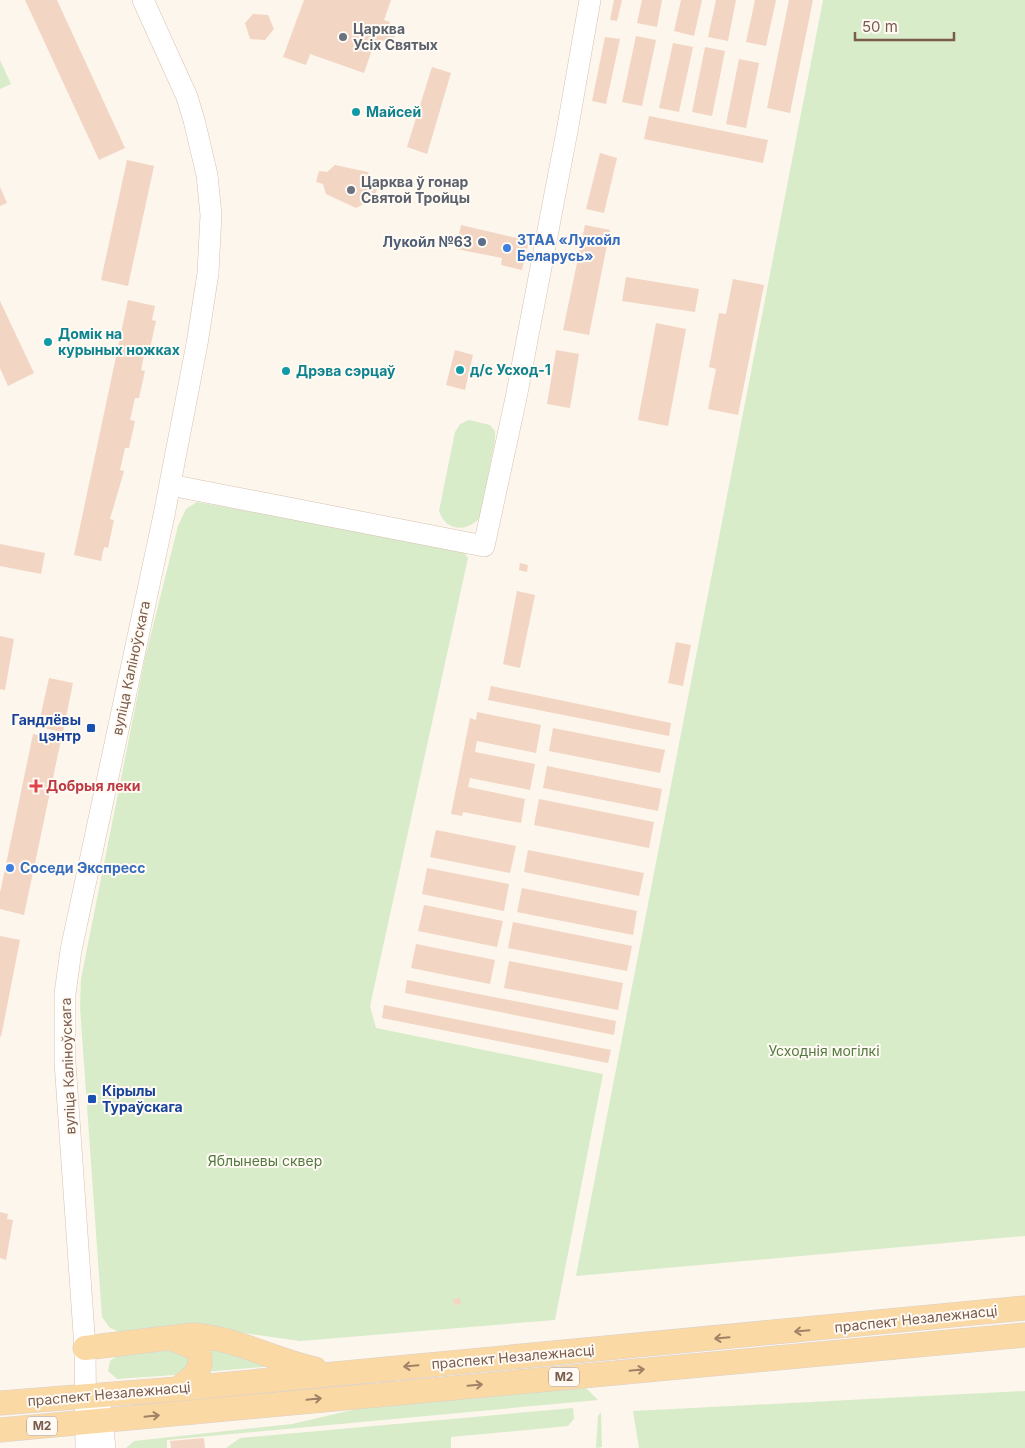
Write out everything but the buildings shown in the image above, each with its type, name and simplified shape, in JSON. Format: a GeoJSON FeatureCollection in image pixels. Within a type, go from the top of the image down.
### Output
{"type":"FeatureCollection","features":[{"type":"Feature","properties":{"kind":"main road","name":"вуліца Каліноўскага"},"geometry":{"type":"LineString","coordinates":[[94,1422],[85,1348],[65,1062],[65,994],[71,950],[170,485],[197,344],[208,273],[211,215],[207,175],[187,97],[143,0]]}},
{"type":"Feature","properties":{"kind":"main road"},"geometry":{"type":"LineString","coordinates":[[170,485],[484,546],[562,160],[590,0]]}},
{"type":"Feature","properties":{"kind":"main road","name":"праспект Незалежнасці"},"geometry":{"type":"LineString","coordinates":[[0,1403],[91,1397],[1025,1308]]}},
{"type":"Feature","properties":{"kind":"main road","name":"праспект Незалежнасці"},"geometry":{"type":"LineString","coordinates":[[0,1430],[334,1397],[1025,1334]]}},
{"type":"Feature","properties":{"kind":"main road"},"geometry":{"type":"LineString","coordinates":[[85,1348],[193,1335],[219,1338],[290,1364],[331,1373]]}},
{"type":"Feature","properties":{"kind":"main road"},"geometry":{"type":"LineString","coordinates":[[172,1338],[197,1349],[201,1363],[198,1373],[177,1389]]}},
{"type":"Feature","properties":{"kind":"main road"},"geometry":{"type":"LineString","coordinates":[[86,1448],[94,1422]]}},
{"type":"Feature","properties":{"kind":"main road"},"geometry":{"type":"LineString","coordinates":[[94,1422],[105,1448]]}},
{"type":"Feature","properties":{"kind":"green space","name":"Усходнія могілкі"},"geometry":{"type":"Polygon","coordinates":[[[823,0],[1025,0],[1025,1236],[576,1276],[823,0]]]}},
{"type":"Feature","properties":{"kind":"green space"},"geometry":{"type":"Polygon","coordinates":[[[0,60],[11,84],[0,89],[0,60]]]}},
{"type":"Feature","properties":{"kind":"green space"},"geometry":{"type":"Polygon","coordinates":[[[469,420],[490,425],[495,431],[495,440],[480,518],[468,526],[456,528],[446,523],[439,511],[455,432],[460,424],[469,420]]]}},
{"type":"Feature","properties":{"kind":"green space","name":"Яблыневы сквер"},"geometry":{"type":"Polygon","coordinates":[[[197,502],[462,550],[468,558],[370,1006],[376,1028],[603,1074],[555,1320],[300,1341],[202,1327],[122,1333],[110,1328],[102,1317],[80,1008],[81,979],[145,658],[178,526],[186,509],[197,502]]]}},
{"type":"Feature","properties":{"kind":"green space"},"geometry":{"type":"Polygon","coordinates":[[[210,1345],[274,1366],[205,1372],[206,1350],[210,1345]]]}},
{"type":"Feature","properties":{"kind":"green space"},"geometry":{"type":"Polygon","coordinates":[[[190,1350],[188,1374],[117,1379],[108,1371],[110,1361],[118,1355],[190,1350]]]}},
{"type":"Feature","properties":{"kind":"green space"},"geometry":{"type":"Polygon","coordinates":[[[586,1388],[598,1400],[167,1440],[167,1448],[126,1448],[134,1441],[292,1424],[378,1404],[586,1388]]]}},
{"type":"Feature","properties":{"kind":"green space"},"geometry":{"type":"Polygon","coordinates":[[[1025,1391],[1025,1448],[639,1448],[633,1411],[1025,1391]]]}},
{"type":"Feature","properties":{"kind":"green space"},"geometry":{"type":"Polygon","coordinates":[[[573,1408],[574,1419],[568,1426],[451,1437],[451,1448],[226,1448],[240,1438],[573,1408]]]}},
{"type":"Feature","properties":{"kind":"green space"},"geometry":{"type":"Polygon","coordinates":[[[601,1412],[602,1447],[596,1448],[598,1416],[601,1412]]]}},
{"type":"Feature","properties":{"kind":"place","name":"Царква Усіх Святых"},"geometry":{"type":"Point","coordinates":[343,37]}},
{"type":"Feature","properties":{"kind":"place","name":"Майсей"},"geometry":{"type":"Point","coordinates":[356,112]}},
{"type":"Feature","properties":{"kind":"place","name":"Царква ў гонар Святой Тройцы"},"geometry":{"type":"Point","coordinates":[351,190]}},
{"type":"Feature","properties":{"kind":"place","name":"Лукойл №63"},"geometry":{"type":"Point","coordinates":[482,242]}},
{"type":"Feature","properties":{"kind":"place","name":"ЗТАА «Лукойл Беларусь»"},"geometry":{"type":"Point","coordinates":[507,248]}},
{"type":"Feature","properties":{"kind":"place","name":"Домік на курыных ножках"},"geometry":{"type":"Point","coordinates":[48,342]}},
{"type":"Feature","properties":{"kind":"place","name":"д/с Усход-1"},"geometry":{"type":"Point","coordinates":[460,370]}},
{"type":"Feature","properties":{"kind":"place","name":"Дрэва сэрцаў"},"geometry":{"type":"Point","coordinates":[286,371]}},
{"type":"Feature","properties":{"kind":"place","name":"Гандлёвы цэнтр"},"geometry":{"type":"Point","coordinates":[91,728]}},
{"type":"Feature","properties":{"kind":"place","name":"Добрыя леки"},"geometry":{"type":"Point","coordinates":[36,786]}},
{"type":"Feature","properties":{"kind":"place","name":"Соседи Экспресс"},"geometry":{"type":"Point","coordinates":[10,868]}},
{"type":"Feature","properties":{"kind":"place","name":"Кірылы Тураўскага"},"geometry":{"type":"Point","coordinates":[92,1099]}}]}
